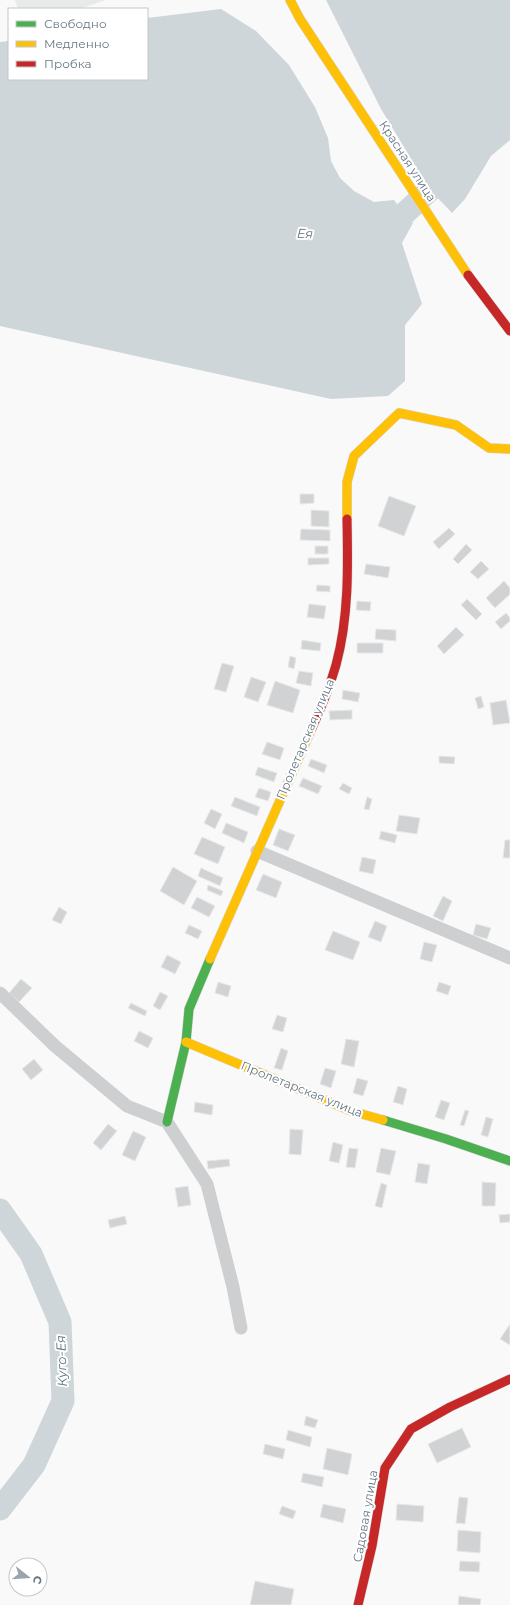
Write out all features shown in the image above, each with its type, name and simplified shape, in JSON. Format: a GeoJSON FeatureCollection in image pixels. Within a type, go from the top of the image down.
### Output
{"type":"FeatureCollection","features":[{"type":"Feature","properties":{"kind":"street","name":"Красная улица"},"geometry":{"type":"LineString","coordinates":[[290,0],[300,19],[469,277],[510,331]]}},
{"type":"Feature","properties":{"kind":"street","name":"Пролетарская улица"},"geometry":{"type":"LineString","coordinates":[[167,1122],[186,1042],[189,1009],[257,851],[316,720],[336,665],[344,620],[348,579],[347,482],[354,456],[399,413],[456,425],[489,448],[510,448]]}},
{"type":"Feature","properties":{"kind":"street"},"geometry":{"type":"LineString","coordinates":[[257,851],[510,958]]}},
{"type":"Feature","properties":{"kind":"street"},"geometry":{"type":"LineString","coordinates":[[0,993],[55,1046],[127,1106],[167,1122],[207,1184],[233,1287],[241,1328]]}},
{"type":"Feature","properties":{"kind":"street","name":"Пролетарская улица"},"geometry":{"type":"LineString","coordinates":[[186,1042],[282,1081],[350,1111],[446,1139],[510,1161]]}},
{"type":"Feature","properties":{"kind":"street","name":"Садовая улица"},"geometry":{"type":"LineString","coordinates":[[358,1605],[372,1546],[385,1468],[410,1429],[450,1407],[510,1379]]}},
{"type":"Feature","properties":{"kind":"shaded area"},"geometry":{"type":"Polygon","coordinates":[[[15,0],[106,0],[82,8],[18,8],[15,0]]]}},
{"type":"Feature","properties":{"kind":"water"},"geometry":{"type":"Polygon","coordinates":[[[326,0],[510,0],[510,140],[491,156],[465,199],[452,213],[430,190],[381,109],[326,0]]]}},
{"type":"Feature","properties":{"kind":"water"},"geometry":{"type":"Polygon","coordinates":[[[221,9],[256,31],[289,65],[315,107],[328,138],[331,161],[340,178],[354,191],[374,202],[394,200],[404,214],[413,223],[402,243],[422,304],[405,325],[405,381],[388,396],[331,399],[0,326],[0,42],[8,41],[8,80],[148,80],[148,18],[221,9]]]}},
{"type":"Feature","properties":{"kind":"building"},"geometry":{"type":"Polygon","coordinates":[[[300,494],[314,494],[314,503],[300,504],[300,494]]]}},
{"type":"Feature","properties":{"kind":"building"},"geometry":{"type":"Polygon","coordinates":[[[389,496],[416,506],[404,536],[378,526],[389,496]]]}},
{"type":"Feature","properties":{"kind":"building"},"geometry":{"type":"Polygon","coordinates":[[[311,510],[329,511],[329,527],[311,526],[311,510]]]}},
{"type":"Feature","properties":{"kind":"building"},"geometry":{"type":"Polygon","coordinates":[[[449,528],[455,534],[439,549],[433,542],[449,528]]]}},
{"type":"Feature","properties":{"kind":"building"},"geometry":{"type":"Polygon","coordinates":[[[301,529],[330,530],[330,541],[300,540],[301,529]]]}},
{"type":"Feature","properties":{"kind":"building"},"geometry":{"type":"Polygon","coordinates":[[[466,544],[472,550],[458,564],[453,559],[466,544]]]}},
{"type":"Feature","properties":{"kind":"building"},"geometry":{"type":"Polygon","coordinates":[[[315,546],[328,546],[328,554],[315,554],[315,546]]]}},
{"type":"Feature","properties":{"kind":"building"},"geometry":{"type":"Polygon","coordinates":[[[308,558],[329,558],[329,564],[308,565],[308,558]]]}},
{"type":"Feature","properties":{"kind":"building"},"geometry":{"type":"Polygon","coordinates":[[[481,561],[489,569],[478,579],[470,572],[481,561]]]}},
{"type":"Feature","properties":{"kind":"building"},"geometry":{"type":"Polygon","coordinates":[[[366,564],[390,567],[388,578],[364,574],[366,564]]]}},
{"type":"Feature","properties":{"kind":"building"},"geometry":{"type":"Polygon","coordinates":[[[504,581],[510,588],[510,594],[495,608],[486,598],[504,581]]]}},
{"type":"Feature","properties":{"kind":"building"},"geometry":{"type":"Polygon","coordinates":[[[317,585],[330,586],[330,592],[316,591],[317,585]]]}},
{"type":"Feature","properties":{"kind":"building"},"geometry":{"type":"Polygon","coordinates":[[[467,599],[482,614],[476,620],[461,605],[467,599]]]}},
{"type":"Feature","properties":{"kind":"building"},"geometry":{"type":"Polygon","coordinates":[[[357,601],[371,602],[370,611],[356,610],[357,601]]]}},
{"type":"Feature","properties":{"kind":"building"},"geometry":{"type":"Polygon","coordinates":[[[309,604],[326,606],[324,619],[307,617],[309,604]]]}},
{"type":"Feature","properties":{"kind":"building"},"geometry":{"type":"Polygon","coordinates":[[[506,613],[510,618],[510,621],[501,629],[495,622],[506,613]]]}},
{"type":"Feature","properties":{"kind":"building"},"geometry":{"type":"Polygon","coordinates":[[[456,627],[464,635],[444,654],[437,646],[456,627]]]}},
{"type":"Feature","properties":{"kind":"building"},"geometry":{"type":"Polygon","coordinates":[[[376,629],[396,630],[396,641],[375,639],[376,629]]]}},
{"type":"Feature","properties":{"kind":"building"},"geometry":{"type":"Polygon","coordinates":[[[302,640],[321,643],[320,651],[301,649],[302,640]]]}},
{"type":"Feature","properties":{"kind":"building"},"geometry":{"type":"Polygon","coordinates":[[[357,643],[383,643],[383,653],[357,653],[357,643]]]}},
{"type":"Feature","properties":{"kind":"building"},"geometry":{"type":"Polygon","coordinates":[[[290,656],[296,658],[294,669],[288,667],[290,656]]]}},
{"type":"Feature","properties":{"kind":"building"},"geometry":{"type":"Polygon","coordinates":[[[222,663],[234,666],[226,692],[214,689],[222,663]]]}},
{"type":"Feature","properties":{"kind":"building"},"geometry":{"type":"Polygon","coordinates":[[[299,671],[313,673],[311,686],[296,683],[299,671]]]}},
{"type":"Feature","properties":{"kind":"building"},"geometry":{"type":"Polygon","coordinates":[[[251,677],[266,682],[258,702],[244,697],[251,677]]]}},
{"type":"Feature","properties":{"kind":"building"},"geometry":{"type":"Polygon","coordinates":[[[275,681],[300,690],[293,713],[267,705],[275,681]]]}},
{"type":"Feature","properties":{"kind":"building"},"geometry":{"type":"Polygon","coordinates":[[[343,690],[360,693],[358,702],[342,699],[343,690]]]}},
{"type":"Feature","properties":{"kind":"building"},"geometry":{"type":"Polygon","coordinates":[[[481,696],[484,707],[478,709],[475,698],[481,696]]]}},
{"type":"Feature","properties":{"kind":"building"},"geometry":{"type":"Polygon","coordinates":[[[506,700],[510,723],[493,725],[490,703],[506,700]]]}},
{"type":"Feature","properties":{"kind":"building"},"geometry":{"type":"Polygon","coordinates":[[[352,710],[352,719],[330,720],[329,711],[352,710]]]}},
{"type":"Feature","properties":{"kind":"building"},"geometry":{"type":"Polygon","coordinates":[[[267,742],[284,748],[280,760],[262,754],[267,742]]]}},
{"type":"Feature","properties":{"kind":"building"},"geometry":{"type":"Polygon","coordinates":[[[439,756],[455,757],[454,764],[439,763],[439,756]]]}},
{"type":"Feature","properties":{"kind":"building"},"geometry":{"type":"Polygon","coordinates":[[[311,759],[327,765],[324,773],[308,766],[311,759]]]}},
{"type":"Feature","properties":{"kind":"building"},"geometry":{"type":"Polygon","coordinates":[[[258,767],[277,773],[274,782],[255,775],[258,767]]]}},
{"type":"Feature","properties":{"kind":"building"},"geometry":{"type":"Polygon","coordinates":[[[303,778],[322,786],[318,794],[299,786],[303,778]]]}},
{"type":"Feature","properties":{"kind":"building"},"geometry":{"type":"Polygon","coordinates":[[[343,783],[352,788],[349,794],[339,789],[343,783]]]}},
{"type":"Feature","properties":{"kind":"building"},"geometry":{"type":"Polygon","coordinates":[[[259,788],[271,792],[268,801],[255,797],[259,788]]]}},
{"type":"Feature","properties":{"kind":"building"},"geometry":{"type":"Polygon","coordinates":[[[235,797],[260,807],[257,816],[231,806],[235,797]]]}},
{"type":"Feature","properties":{"kind":"building"},"geometry":{"type":"Polygon","coordinates":[[[367,797],[372,799],[369,810],[364,809],[367,797]]]}},
{"type":"Feature","properties":{"kind":"building"},"geometry":{"type":"Polygon","coordinates":[[[211,809],[222,814],[215,829],[204,823],[211,809]]]}},
{"type":"Feature","properties":{"kind":"building"},"geometry":{"type":"Polygon","coordinates":[[[399,815],[420,818],[417,834],[396,831],[399,815]]]}},
{"type":"Feature","properties":{"kind":"building"},"geometry":{"type":"Polygon","coordinates":[[[226,823],[248,832],[244,843],[222,833],[226,823]]]}},
{"type":"Feature","properties":{"kind":"building"},"geometry":{"type":"Polygon","coordinates":[[[279,829],[295,835],[288,851],[273,845],[279,829]]]}},
{"type":"Feature","properties":{"kind":"building"},"geometry":{"type":"Polygon","coordinates":[[[381,831],[397,835],[395,843],[379,839],[381,831]]]}},
{"type":"Feature","properties":{"kind":"building"},"geometry":{"type":"Polygon","coordinates":[[[202,837],[225,847],[218,864],[194,854],[202,837]]]}},
{"type":"Feature","properties":{"kind":"building"},"geometry":{"type":"Polygon","coordinates":[[[505,840],[510,840],[510,858],[503,858],[505,840]]]}},
{"type":"Feature","properties":{"kind":"building"},"geometry":{"type":"Polygon","coordinates":[[[362,857],[376,860],[373,874],[359,871],[362,857]]]}},
{"type":"Feature","properties":{"kind":"building"},"geometry":{"type":"Polygon","coordinates":[[[173,867],[197,881],[184,905],[160,891],[173,867]]]}},
{"type":"Feature","properties":{"kind":"building"},"geometry":{"type":"Polygon","coordinates":[[[201,868],[223,878],[220,886],[198,876],[201,868]]]}},
{"type":"Feature","properties":{"kind":"building"},"geometry":{"type":"Polygon","coordinates":[[[263,874],[282,882],[276,898],[256,890],[263,874]]]}},
{"type":"Feature","properties":{"kind":"building"},"geometry":{"type":"Polygon","coordinates":[[[208,885],[223,891],[221,896],[207,890],[208,885]]]}},
{"type":"Feature","properties":{"kind":"building"},"geometry":{"type":"Polygon","coordinates":[[[443,896],[452,901],[443,921],[433,916],[443,896]]]}},
{"type":"Feature","properties":{"kind":"building"},"geometry":{"type":"Polygon","coordinates":[[[197,897],[215,906],[209,917],[191,908],[197,897]]]}},
{"type":"Feature","properties":{"kind":"building"},"geometry":{"type":"Polygon","coordinates":[[[59,907],[67,912],[61,924],[52,920],[59,907]]]}},
{"type":"Feature","properties":{"kind":"building"},"geometry":{"type":"Polygon","coordinates":[[[375,921],[387,926],[381,942],[368,937],[375,921]]]}},
{"type":"Feature","properties":{"kind":"building"},"geometry":{"type":"Polygon","coordinates":[[[476,924],[491,928],[487,939],[473,935],[476,924]]]}},
{"type":"Feature","properties":{"kind":"building"},"geometry":{"type":"Polygon","coordinates":[[[189,925],[202,931],[198,939],[185,933],[189,925]]]}},
{"type":"Feature","properties":{"kind":"building"},"geometry":{"type":"Polygon","coordinates":[[[333,931],[360,942],[353,960],[325,950],[333,931]]]}},
{"type":"Feature","properties":{"kind":"building"},"geometry":{"type":"Polygon","coordinates":[[[424,942],[437,945],[432,962],[420,959],[424,942]]]}},
{"type":"Feature","properties":{"kind":"building"},"geometry":{"type":"Polygon","coordinates":[[[167,955],[181,962],[175,974],[161,967],[167,955]]]}},
{"type":"Feature","properties":{"kind":"building"},"geometry":{"type":"Polygon","coordinates":[[[21,979],[32,988],[19,1002],[9,993],[21,979]]]}},
{"type":"Feature","properties":{"kind":"building"},"geometry":{"type":"Polygon","coordinates":[[[218,982],[231,986],[228,997],[215,993],[218,982]]]}},
{"type":"Feature","properties":{"kind":"building"},"geometry":{"type":"Polygon","coordinates":[[[439,982],[451,986],[448,995],[436,991],[439,982]]]}},
{"type":"Feature","properties":{"kind":"building"},"geometry":{"type":"Polygon","coordinates":[[[160,992],[168,996],[160,1010],[153,1006],[160,992]]]}},
{"type":"Feature","properties":{"kind":"building"},"geometry":{"type":"Polygon","coordinates":[[[131,1003],[147,1011],[145,1016],[128,1008],[131,1003]]]}},
{"type":"Feature","properties":{"kind":"building"},"geometry":{"type":"Polygon","coordinates":[[[277,1015],[287,1018],[283,1032],[272,1029],[277,1015]]]}},
{"type":"Feature","properties":{"kind":"building"},"geometry":{"type":"Polygon","coordinates":[[[139,1031],[153,1038],[148,1048],[134,1041],[139,1031]]]}},
{"type":"Feature","properties":{"kind":"building"},"geometry":{"type":"Polygon","coordinates":[[[346,1039],[359,1041],[354,1067],[341,1064],[346,1039]]]}},
{"type":"Feature","properties":{"kind":"building"},"geometry":{"type":"Polygon","coordinates":[[[281,1048],[288,1051],[282,1070],[274,1068],[281,1048]]]}},
{"type":"Feature","properties":{"kind":"building"},"geometry":{"type":"Polygon","coordinates":[[[34,1059],[43,1070],[31,1080],[22,1069],[34,1059]]]}},
{"type":"Feature","properties":{"kind":"building"},"geometry":{"type":"Polygon","coordinates":[[[325,1068],[336,1071],[331,1088],[320,1084],[325,1068]]]}},
{"type":"Feature","properties":{"kind":"building"},"geometry":{"type":"Polygon","coordinates":[[[357,1078],[368,1081],[363,1096],[353,1093],[357,1078]]]}},
{"type":"Feature","properties":{"kind":"building"},"geometry":{"type":"Polygon","coordinates":[[[398,1086],[407,1089],[403,1105],[393,1102],[398,1086]]]}},
{"type":"Feature","properties":{"kind":"building"},"geometry":{"type":"Polygon","coordinates":[[[441,1100],[450,1103],[444,1120],[435,1117],[441,1100]]]}},
{"type":"Feature","properties":{"kind":"building"},"geometry":{"type":"Polygon","coordinates":[[[195,1102],[213,1105],[212,1115],[194,1112],[195,1102]]]}},
{"type":"Feature","properties":{"kind":"building"},"geometry":{"type":"Polygon","coordinates":[[[465,1110],[469,1111],[464,1126],[460,1125],[465,1110]]]}},
{"type":"Feature","properties":{"kind":"building"},"geometry":{"type":"Polygon","coordinates":[[[486,1117],[493,1119],[488,1137],[481,1135],[486,1117]]]}},
{"type":"Feature","properties":{"kind":"building"},"geometry":{"type":"Polygon","coordinates":[[[108,1124],[117,1131],[101,1150],[93,1143],[108,1124]]]}},
{"type":"Feature","properties":{"kind":"building"},"geometry":{"type":"Polygon","coordinates":[[[290,1129],[303,1130],[301,1155],[289,1154],[290,1129]]]}},
{"type":"Feature","properties":{"kind":"building"},"geometry":{"type":"Polygon","coordinates":[[[133,1131],[146,1137],[135,1161],[122,1155],[133,1131]]]}},
{"type":"Feature","properties":{"kind":"building"},"geometry":{"type":"Polygon","coordinates":[[[333,1142],[343,1145],[339,1163],[329,1161],[333,1142]]]}},
{"type":"Feature","properties":{"kind":"building"},"geometry":{"type":"Polygon","coordinates":[[[349,1148],[358,1149],[355,1168],[346,1167],[349,1148]]]}},
{"type":"Feature","properties":{"kind":"building"},"geometry":{"type":"Polygon","coordinates":[[[381,1148],[396,1151],[390,1175],[376,1172],[381,1148]]]}},
{"type":"Feature","properties":{"kind":"building"},"geometry":{"type":"Polygon","coordinates":[[[229,1159],[230,1166],[208,1169],[207,1161],[229,1159]]]}},
{"type":"Feature","properties":{"kind":"building"},"geometry":{"type":"Polygon","coordinates":[[[418,1163],[430,1165],[427,1184],[415,1182],[418,1163]]]}},
{"type":"Feature","properties":{"kind":"building"},"geometry":{"type":"Polygon","coordinates":[[[482,1182],[496,1183],[495,1206],[482,1206],[482,1182]]]}},
{"type":"Feature","properties":{"kind":"building"},"geometry":{"type":"Polygon","coordinates":[[[381,1183],[387,1185],[382,1208],[375,1206],[381,1183]]]}},
{"type":"Feature","properties":{"kind":"building"},"geometry":{"type":"Polygon","coordinates":[[[188,1186],[191,1205],[178,1207],[175,1188],[188,1186]]]}},
{"type":"Feature","properties":{"kind":"building"},"geometry":{"type":"Polygon","coordinates":[[[510,1214],[510,1222],[500,1223],[499,1215],[510,1214]]]}},
{"type":"Feature","properties":{"kind":"building"},"geometry":{"type":"Polygon","coordinates":[[[125,1216],[127,1224],[110,1228],[108,1220],[125,1216]]]}},
{"type":"Feature","properties":{"kind":"building"},"geometry":{"type":"Polygon","coordinates":[[[510,1324],[510,1345],[500,1339],[510,1324]]]}},
{"type":"Feature","properties":{"kind":"building"},"geometry":{"type":"Polygon","coordinates":[[[306,1416],[318,1420],[315,1428],[304,1425],[306,1416]]]}},
{"type":"Feature","properties":{"kind":"building"},"geometry":{"type":"Polygon","coordinates":[[[462,1428],[471,1447],[437,1463],[428,1444],[462,1428]]]}},
{"type":"Feature","properties":{"kind":"building"},"geometry":{"type":"Polygon","coordinates":[[[288,1430],[312,1437],[310,1447],[286,1440],[288,1430]]]}},
{"type":"Feature","properties":{"kind":"building"},"geometry":{"type":"Polygon","coordinates":[[[265,1444],[285,1449],[283,1459],[263,1454],[265,1444]]]}},
{"type":"Feature","properties":{"kind":"building"},"geometry":{"type":"Polygon","coordinates":[[[327,1448],[352,1454],[348,1475],[323,1469],[327,1448]]]}},
{"type":"Feature","properties":{"kind":"building"},"geometry":{"type":"Polygon","coordinates":[[[303,1473],[324,1477],[322,1487],[301,1482],[303,1473]]]}},
{"type":"Feature","properties":{"kind":"building"},"geometry":{"type":"Polygon","coordinates":[[[459,1497],[468,1498],[465,1524],[456,1523],[459,1497]]]}},
{"type":"Feature","properties":{"kind":"building"},"geometry":{"type":"Polygon","coordinates":[[[323,1504],[346,1509],[343,1523],[320,1517],[323,1504]]]}},
{"type":"Feature","properties":{"kind":"building"},"geometry":{"type":"Polygon","coordinates":[[[397,1504],[424,1506],[423,1522],[396,1520],[397,1504]]]}},
{"type":"Feature","properties":{"kind":"building"},"geometry":{"type":"Polygon","coordinates":[[[282,1506],[296,1511],[293,1519],[279,1514],[282,1506]]]}},
{"type":"Feature","properties":{"kind":"building"},"geometry":{"type":"Polygon","coordinates":[[[458,1530],[481,1532],[480,1553],[457,1551],[458,1530]]]}},
{"type":"Feature","properties":{"kind":"building"},"geometry":{"type":"Polygon","coordinates":[[[460,1561],[480,1562],[479,1572],[459,1571],[460,1561]]]}},
{"type":"Feature","properties":{"kind":"building"},"geometry":{"type":"Polygon","coordinates":[[[255,1581],[294,1589],[291,1605],[250,1605],[255,1581]]]}},
{"type":"Feature","properties":{"kind":"building"},"geometry":{"type":"Polygon","coordinates":[[[459,1596],[481,1599],[480,1605],[458,1605],[459,1596]]]}},
{"type":"Feature","properties":{"kind":"waterway","name":"Ея"},"geometry":{"type":"LineString","coordinates":[[382,235],[386,235],[404,214],[448,173],[450,168]]}},
{"type":"Feature","properties":{"kind":"waterway","name":"Куго-Ея"},"geometry":{"type":"LineString","coordinates":[[0,1210],[31,1254],[60,1322],[63,1401],[34,1465],[0,1509]]}},
{"type":"Feature","properties":{"kind":"traffic: fast"},"geometry":{"type":"LineString","coordinates":[[167,1122],[186,1042],[189,1009],[210,959]]}},
{"type":"Feature","properties":{"kind":"traffic: fast"},"geometry":{"type":"LineString","coordinates":[[383,1120],[446,1139],[510,1161]]}},
{"type":"Feature","properties":{"kind":"traffic: slow"},"geometry":{"type":"LineString","coordinates":[[290,0],[300,19],[468,275]]}},
{"type":"Feature","properties":{"kind":"traffic: slow"},"geometry":{"type":"LineString","coordinates":[[347,519],[347,482],[354,456],[399,413],[456,425],[489,448],[510,449]]}},
{"type":"Feature","properties":{"kind":"traffic: slow"},"geometry":{"type":"LineString","coordinates":[[210,959],[312,728]]}},
{"type":"Feature","properties":{"kind":"traffic: slow"},"geometry":{"type":"LineString","coordinates":[[186,1042],[351,1111],[383,1120]]}},
{"type":"Feature","properties":{"kind":"traffic: jam"},"geometry":{"type":"LineString","coordinates":[[468,275],[510,331]]}},
{"type":"Feature","properties":{"kind":"traffic: jam"},"geometry":{"type":"LineString","coordinates":[[312,728],[334,673],[340,647],[347,592],[347,519]]}},
{"type":"Feature","properties":{"kind":"traffic: jam"},"geometry":{"type":"LineString","coordinates":[[358,1605],[372,1546],[385,1468],[411,1429],[450,1407],[510,1379]]}}]}
